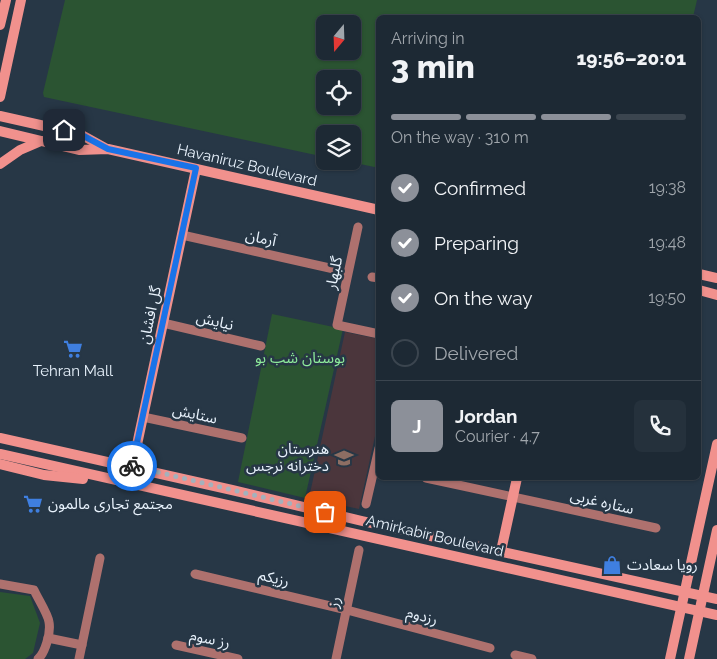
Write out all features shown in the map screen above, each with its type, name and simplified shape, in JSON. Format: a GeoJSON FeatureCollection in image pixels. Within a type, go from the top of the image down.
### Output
{"type":"FeatureCollection","features":[{"type":"Feature","properties":{"kind":"main road"},"geometry":{"type":"LineString","coordinates":[[0,25],[6,0]]}},
{"type":"Feature","properties":{"kind":"main road"},"geometry":{"type":"LineString","coordinates":[[0,97],[21,0]]}},
{"type":"Feature","properties":{"kind":"main road","name":"Havaniruz Boulevard"},"geometry":{"type":"LineString","coordinates":[[0,116],[80,134],[108,149]]}},
{"type":"Feature","properties":{"kind":"main road","name":"Havaniruz Boulevard"},"geometry":{"type":"LineString","coordinates":[[0,131],[78,150],[108,149],[376,209]]}},
{"type":"Feature","properties":{"kind":"main road"},"geometry":{"type":"LineString","coordinates":[[0,164],[20,150],[41,141]]}},
{"type":"Feature","properties":{"kind":"main road","name":"گل افشان"},"geometry":{"type":"LineString","coordinates":[[132,468],[196,168]]}},
{"type":"Feature","properties":{"kind":"main road"},"geometry":{"type":"LineString","coordinates":[[701,274],[717,278]]}},
{"type":"Feature","properties":{"kind":"main road"},"geometry":{"type":"LineString","coordinates":[[701,291],[717,295]]}},
{"type":"Feature","properties":{"kind":"main road"},"geometry":{"type":"LineString","coordinates":[[0,433],[39,446]]}},
{"type":"Feature","properties":{"kind":"main road","name":"Amirkabir Boulevard"},"geometry":{"type":"LineString","coordinates":[[0,438],[362,521],[501,550],[717,599]]}},
{"type":"Feature","properties":{"kind":"main road"},"geometry":{"type":"LineString","coordinates":[[670,659],[717,444]]}},
{"type":"Feature","properties":{"kind":"main road","name":"Amirkabir Boulevard"},"geometry":{"type":"LineString","coordinates":[[0,454],[717,615]]}},
{"type":"Feature","properties":{"kind":"main road"},"geometry":{"type":"LineString","coordinates":[[0,464],[44,474],[127,484]]}},
{"type":"Feature","properties":{"kind":"main road"},"geometry":{"type":"LineString","coordinates":[[501,550],[517,480]]}},
{"type":"Feature","properties":{"kind":"main road"},"geometry":{"type":"LineString","coordinates":[[689,659],[717,530]]}},
{"type":"Feature","properties":{"kind":"street","name":"گلبهار"},"geometry":{"type":"LineString","coordinates":[[358,227],[338,325],[376,333]]}},
{"type":"Feature","properties":{"kind":"street","name":"آرمان"},"geometry":{"type":"LineString","coordinates":[[182,235],[334,269]]}},
{"type":"Feature","properties":{"kind":"street","name":"نیایش"},"geometry":{"type":"LineString","coordinates":[[163,323],[261,346]]}},
{"type":"Feature","properties":{"kind":"street","name":"ستایش"},"geometry":{"type":"LineString","coordinates":[[143,417],[242,438]]}},
{"type":"Feature","properties":{"kind":"street"},"geometry":{"type":"LineString","coordinates":[[366,504],[376,470]]}},
{"type":"Feature","properties":{"kind":"street","name":"ستاره غربی"},"geometry":{"type":"LineString","coordinates":[[436,480],[656,528]]}},
{"type":"Feature","properties":{"kind":"street","name":"رز"},"geometry":{"type":"LineString","coordinates":[[336,659],[360,550]]}},
{"type":"Feature","properties":{"kind":"street"},"geometry":{"type":"LineString","coordinates":[[79,659],[100,558]]}},
{"type":"Feature","properties":{"kind":"street","name":"رزیکم"},"geometry":{"type":"LineString","coordinates":[[195,574],[347,610]]}},
{"type":"Feature","properties":{"kind":"street"},"geometry":{"type":"LineString","coordinates":[[0,584],[34,590],[49,622],[48,638],[38,659]]}},
{"type":"Feature","properties":{"kind":"street","name":"رزدوم"},"geometry":{"type":"LineString","coordinates":[[347,610],[490,648]]}},
{"type":"Feature","properties":{"kind":"street"},"geometry":{"type":"LineString","coordinates":[[48,638],[82,645]]}},
{"type":"Feature","properties":{"kind":"street","name":"رز سوم"},"geometry":{"type":"LineString","coordinates":[[176,646],[238,659]]}},
{"type":"Feature","properties":{"kind":"street"},"geometry":{"type":"LineString","coordinates":[[515,655],[532,659]]}},
{"type":"Feature","properties":{"kind":"shaded area","name":"هنرستان دخترانه نرجس"},"geometry":{"type":"Polygon","coordinates":[[[345,332],[376,338],[376,432],[359,509],[309,498],[345,332]]]}},
{"type":"Feature","properties":{"kind":"green space"},"geometry":{"type":"Polygon","coordinates":[[[65,0],[697,0],[693,15],[376,15],[376,167],[361,164],[361,125],[316,125],[316,155],[44,97],[43,93],[65,0]]]}},
{"type":"Feature","properties":{"kind":"green space","name":"بوستان شب بو"},"geometry":{"type":"Polygon","coordinates":[[[272,314],[343,329],[305,498],[238,482],[272,314]]]}},
{"type":"Feature","properties":{"kind":"green space"},"geometry":{"type":"Polygon","coordinates":[[[0,592],[30,596],[40,623],[33,653],[25,659],[0,659],[0,592]]]}},
{"type":"Feature","properties":{"kind":"way so far"},"geometry":{"type":"LineString","coordinates":[[132,466],[132,468],[325,512]]}},
{"type":"Feature","properties":{"kind":"place","name":"Tehran Mall"},"geometry":{"type":"Point","coordinates":[73,349]}},
{"type":"Feature","properties":{"kind":"place","name":"هنرستان دخترانه نرجس"},"geometry":{"type":"Point","coordinates":[344,458]}},
{"type":"Feature","properties":{"kind":"place","name":"مجتمع تجاری مالمون"},"geometry":{"type":"Point","coordinates":[33,504]}},
{"type":"Feature","properties":{"kind":"place","name":"رویا سعادت"},"geometry":{"type":"Point","coordinates":[612,565]}},
{"type":"Feature","properties":{"kind":"route"},"geometry":{"type":"LineString","coordinates":[[64,130],[80,134],[108,149],[196,168],[132,466]]}}]}
